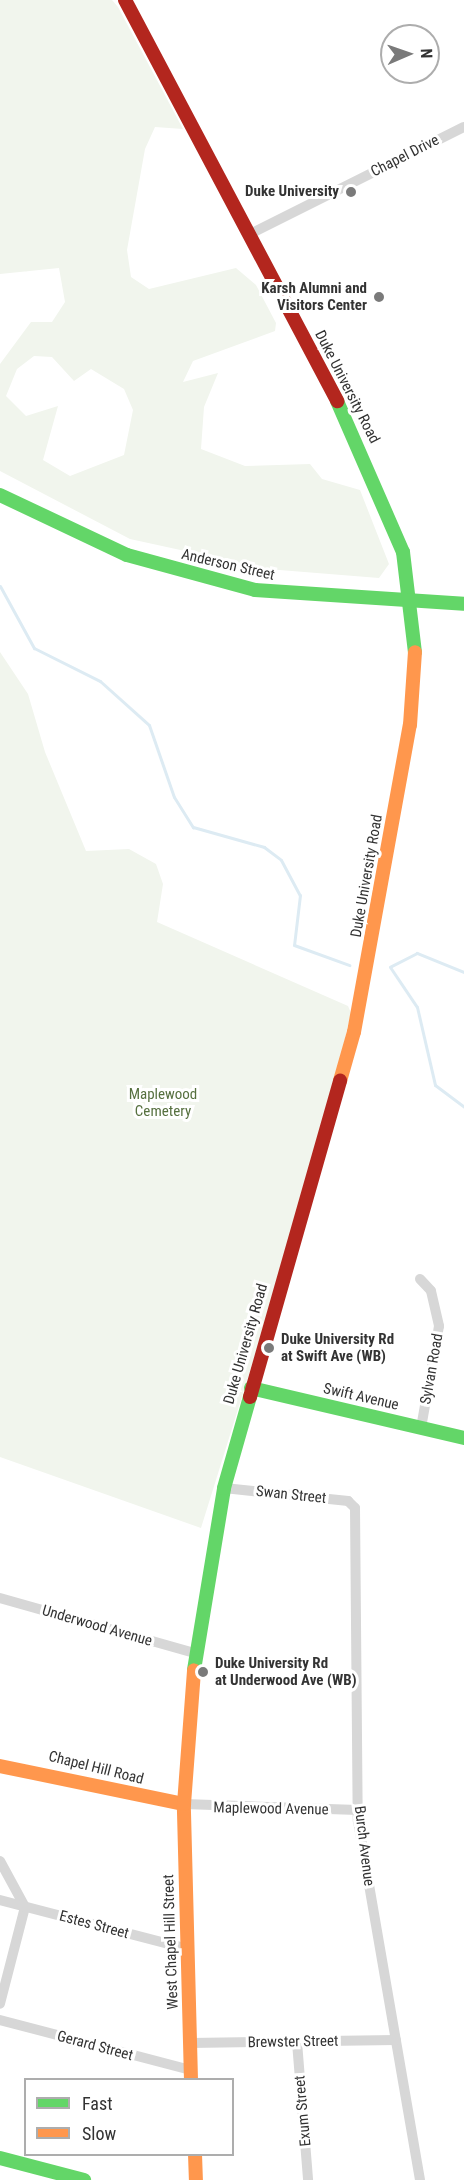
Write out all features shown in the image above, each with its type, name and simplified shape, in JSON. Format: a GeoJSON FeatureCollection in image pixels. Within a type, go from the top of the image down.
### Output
{"type":"FeatureCollection","features":[{"type":"Feature","properties":{"kind":"main road","name":"Duke University Road"},"geometry":{"type":"LineString","coordinates":[[125,0],[250,234],[374,478],[395,528],[414,604],[410,725],[354,1032],[224,1488],[195,1653],[184,1804]]}},
{"type":"Feature","properties":{"kind":"main road","name":"Anderson Street"},"geometry":{"type":"LineString","coordinates":[[0,495],[98,544],[215,581],[285,595],[414,604],[464,604]]}},
{"type":"Feature","properties":{"kind":"main road","name":"Swift Avenue"},"geometry":{"type":"LineString","coordinates":[[251,1388],[464,1438]]}},
{"type":"Feature","properties":{"kind":"main road","name":"Chapel Hill Road"},"geometry":{"type":"LineString","coordinates":[[0,1766],[184,1804]]}},
{"type":"Feature","properties":{"kind":"main road","name":"West Chapel Hill Street"},"geometry":{"type":"LineString","coordinates":[[184,1804],[191,2075]]}},
{"type":"Feature","properties":{"kind":"main road"},"geometry":{"type":"LineString","coordinates":[[195,2156],[196,2180]]}},
{"type":"Feature","properties":{"kind":"main road"},"geometry":{"type":"LineString","coordinates":[[0,2158],[84,2180]]}},
{"type":"Feature","properties":{"kind":"street","name":"Chapel Drive"},"geometry":{"type":"LineString","coordinates":[[250,234],[464,127]]}},
{"type":"Feature","properties":{"kind":"street","name":"Sylvan Road"},"geometry":{"type":"LineString","coordinates":[[420,1279],[431,1291],[439,1326],[421,1428]]}},
{"type":"Feature","properties":{"kind":"street","name":"Swan Street"},"geometry":{"type":"LineString","coordinates":[[224,1488],[348,1501],[356,1508]]}},
{"type":"Feature","properties":{"kind":"street","name":"Burch Avenue"},"geometry":{"type":"LineString","coordinates":[[356,1508],[358,1810],[420,2180]]}},
{"type":"Feature","properties":{"kind":"street","name":"Underwood Avenue"},"geometry":{"type":"LineString","coordinates":[[0,1598],[195,1653]]}},
{"type":"Feature","properties":{"kind":"street","name":"Maplewood Avenue"},"geometry":{"type":"LineString","coordinates":[[184,1804],[358,1810]]}},
{"type":"Feature","properties":{"kind":"street"},"geometry":{"type":"LineString","coordinates":[[0,1861],[25,1907],[0,2004]]}},
{"type":"Feature","properties":{"kind":"street","name":"Estes Street"},"geometry":{"type":"LineString","coordinates":[[0,1900],[188,1949]]}},
{"type":"Feature","properties":{"kind":"street","name":"Gerard Street"},"geometry":{"type":"LineString","coordinates":[[0,2020],[191,2075]]}},
{"type":"Feature","properties":{"kind":"street","name":"Brewster Street"},"geometry":{"type":"LineString","coordinates":[[190,2043],[396,2040]]}},
{"type":"Feature","properties":{"kind":"street","name":"Exum Street"},"geometry":{"type":"LineString","coordinates":[[297,2042],[308,2180]]}},
{"type":"Feature","properties":{"kind":"green space"},"geometry":{"type":"Polygon","coordinates":[[[0,0],[112,0],[118,7],[183,129],[155,127],[145,149],[127,250],[131,277],[149,289],[236,268],[256,285],[276,323],[275,331],[193,361],[183,382],[218,373],[204,407],[201,449],[245,466],[310,464],[322,479],[360,490],[389,564],[379,578],[267,569],[130,539],[0,471],[0,364],[31,322],[52,322],[65,302],[59,268],[0,274],[0,0]],[[34,356],[17,369],[6,396],[26,416],[58,406],[43,460],[70,476],[124,455],[133,410],[124,389],[91,369],[74,381],[52,357],[34,356]]]}},
{"type":"Feature","properties":{"kind":"green space","name":"Maplewood Cemetery"},"geometry":{"type":"Polygon","coordinates":[[[0,652],[28,694],[45,752],[86,851],[129,849],[156,864],[163,884],[157,922],[348,1006],[351,1013],[317,1156],[201,1528],[0,1457],[0,652]]]}},
{"type":"Feature","properties":{"kind":"waterway"},"geometry":{"type":"LineString","coordinates":[[0,586],[34,648],[100,681],[149,725],[174,797],[193,827],[264,847],[281,860],[300,895],[294,945],[349,965]]}},
{"type":"Feature","properties":{"kind":"waterway"},"geometry":{"type":"LineString","coordinates":[[464,972],[417,953],[390,967],[417,1007],[435,1085],[464,1107]]}},
{"type":"Feature","properties":{"kind":"traffic: fast"},"geometry":{"type":"LineString","coordinates":[[337,401],[403,552],[415,652]]}},
{"type":"Feature","properties":{"kind":"traffic: fast"},"geometry":{"type":"LineString","coordinates":[[0,495],[127,555],[255,590],[464,604]]}},
{"type":"Feature","properties":{"kind":"traffic: fast"},"geometry":{"type":"LineString","coordinates":[[251,1388],[464,1438]]}},
{"type":"Feature","properties":{"kind":"traffic: fast"},"geometry":{"type":"LineString","coordinates":[[194,1670],[224,1488],[250,1397]]}},
{"type":"Feature","properties":{"kind":"traffic: fast"},"geometry":{"type":"LineString","coordinates":[[0,2158],[84,2180]]}},
{"type":"Feature","properties":{"kind":"traffic: slow"},"geometry":{"type":"LineString","coordinates":[[340,1081],[354,1032],[410,725],[415,652]]}},
{"type":"Feature","properties":{"kind":"traffic: slow"},"geometry":{"type":"LineString","coordinates":[[191,2078],[184,1804],[194,1670]]}},
{"type":"Feature","properties":{"kind":"traffic: slow"},"geometry":{"type":"LineString","coordinates":[[0,1766],[184,1804]]}},
{"type":"Feature","properties":{"kind":"traffic: slow"},"geometry":{"type":"LineString","coordinates":[[195,2156],[196,2180]]}},
{"type":"Feature","properties":{"kind":"traffic: jam"},"geometry":{"type":"LineString","coordinates":[[125,0],[337,401]]}},
{"type":"Feature","properties":{"kind":"traffic: jam"},"geometry":{"type":"LineString","coordinates":[[250,1397],[340,1081]]}},
{"type":"Feature","properties":{"kind":"place","name":"Duke University"},"geometry":{"type":"Point","coordinates":[351,192]}},
{"type":"Feature","properties":{"kind":"place","name":"Karsh Alumni and Visitors Center"},"geometry":{"type":"Point","coordinates":[379,297]}},
{"type":"Feature","properties":{"kind":"place","name":"Duke University Rd at Swift Ave (WB)"},"geometry":{"type":"Point","coordinates":[269,1348]}},
{"type":"Feature","properties":{"kind":"place","name":"Duke University Rd at Underwood Ave (WB)"},"geometry":{"type":"Point","coordinates":[203,1672]}}]}
